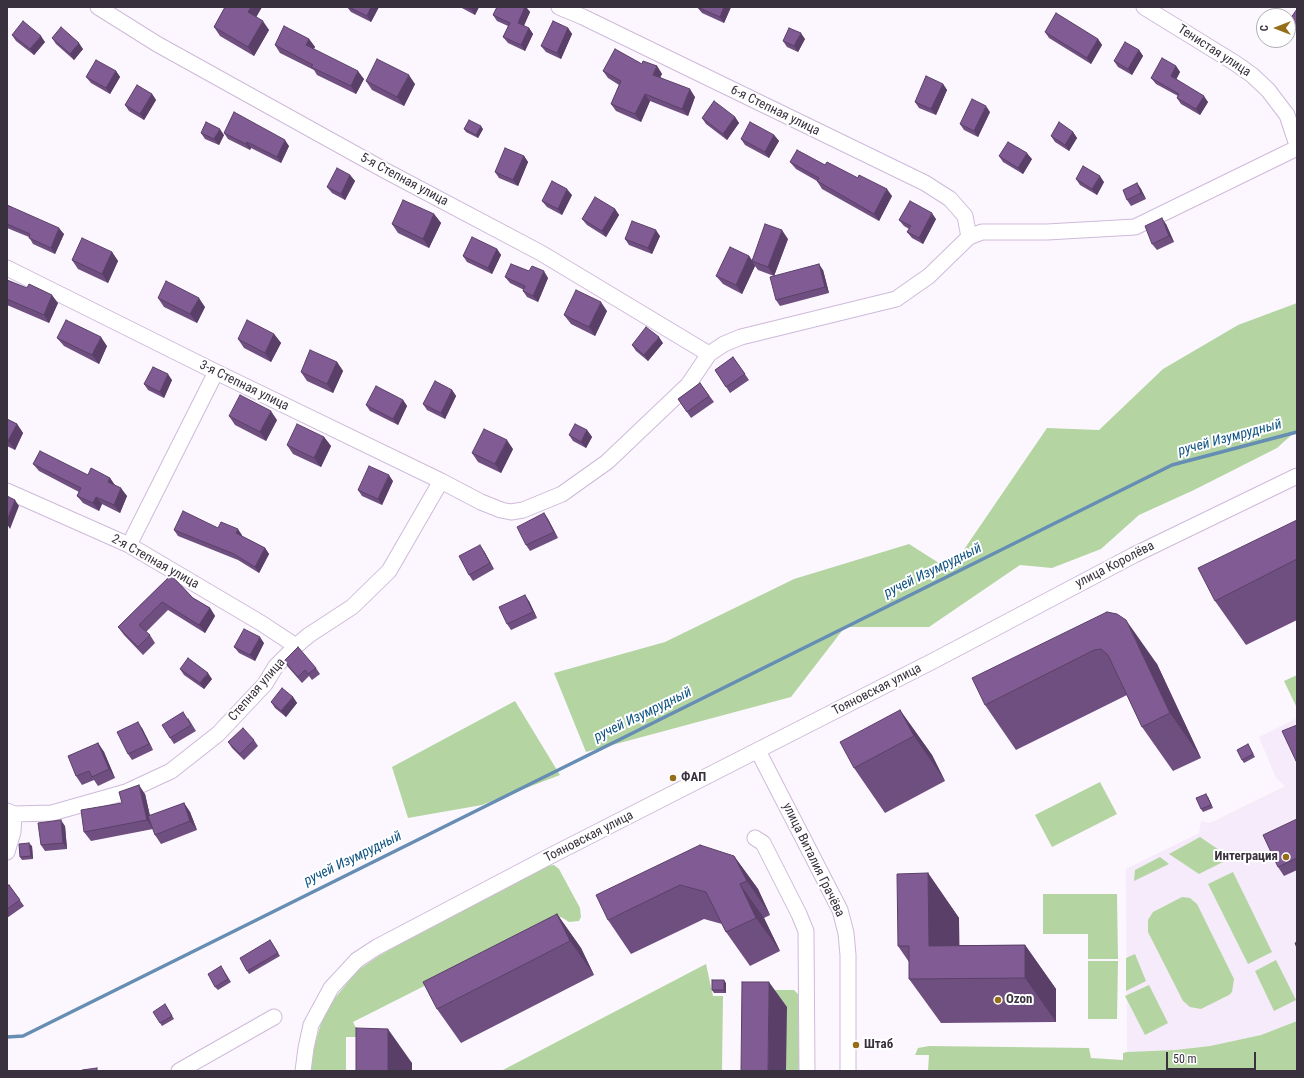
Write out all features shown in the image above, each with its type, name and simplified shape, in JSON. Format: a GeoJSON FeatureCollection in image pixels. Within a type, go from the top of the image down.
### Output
{"type":"FeatureCollection","features":[{"type":"Feature","properties":{"kind":"street","name":"6-я Степная улица"},"geometry":{"type":"LineString","coordinates":[[559,7],[583,17],[925,184],[950,199],[965,216],[969,237]]}},
{"type":"Feature","properties":{"kind":"street","name":"Тенистая улица"},"geometry":{"type":"LineString","coordinates":[[1144,7],[1252,75],[1268,90],[1287,115],[1297,146]]}},
{"type":"Feature","properties":{"kind":"street","name":"5-я Степная улица"},"geometry":{"type":"LineString","coordinates":[[107,10],[157,44],[386,172],[541,253],[709,354]]}},
{"type":"Feature","properties":{"kind":"street"},"geometry":{"type":"LineString","coordinates":[[709,354],[724,344],[741,337],[896,300],[929,276],[969,237],[990,231],[1047,232],[1135,227],[1297,146]]}},
{"type":"Feature","properties":{"kind":"street","name":"3-я Степная улица"},"geometry":{"type":"LineString","coordinates":[[7,268],[216,372],[441,480],[481,502],[501,510],[511,512],[524,510],[562,494],[607,462],[628,444],[688,385],[709,354]]}},
{"type":"Feature","properties":{"kind":"street"},"geometry":{"type":"LineString","coordinates":[[129,545],[216,372]]}},
{"type":"Feature","properties":{"kind":"street","name":"улица Королёва"},"geometry":{"type":"LineString","coordinates":[[935,660],[1134,555],[1297,476]]}},
{"type":"Feature","properties":{"kind":"street","name":"Степная улица"},"geometry":{"type":"LineString","coordinates":[[7,852],[13,832],[11,812],[52,813],[126,792],[171,771],[218,734],[265,684],[276,666],[296,646],[309,635],[352,607],[389,571],[441,480]]}},
{"type":"Feature","properties":{"kind":"street","name":"2-я Степная улица"},"geometry":{"type":"LineString","coordinates":[[7,491],[129,545],[261,623],[296,646]]}},
{"type":"Feature","properties":{"kind":"street","name":"Тояновская улица"},"geometry":{"type":"LineString","coordinates":[[303,1071],[311,1025],[332,988],[358,960],[377,947],[556,853],[935,660]]}},
{"type":"Feature","properties":{"kind":"street","name":"улица Виталия Грачёва"},"geometry":{"type":"LineString","coordinates":[[758,751],[840,910],[846,932],[848,956],[848,1071]]}},
{"type":"Feature","properties":{"kind":"street"},"geometry":{"type":"LineString","coordinates":[[755,838],[763,843],[806,931],[807,1071]]}},
{"type":"Feature","properties":{"kind":"street"},"geometry":{"type":"LineString","coordinates":[[179,1071],[274,1018]]}},
{"type":"Feature","properties":{"kind":"shaded area"},"geometry":{"type":"Polygon","coordinates":[[[1297,718],[1297,1021],[1261,1035],[1210,1046],[1175,1050],[1127,1052],[1126,869],[1199,833],[1201,821],[1210,823],[1285,786],[1276,778],[1259,737],[1297,718]]]}},
{"type":"Feature","properties":{"kind":"green space"},"geometry":{"type":"Polygon","coordinates":[[[1297,303],[1297,430],[1277,448],[1194,490],[1139,515],[1101,549],[1052,568],[1020,565],[929,627],[845,627],[791,697],[586,752],[554,673],[665,642],[794,579],[909,544],[950,570],[1047,428],[1099,430],[1163,369],[1238,325],[1297,303]]]}},
{"type":"Feature","properties":{"kind":"green space"},"geometry":{"type":"Polygon","coordinates":[[[1297,675],[1297,705],[1296,706],[1284,681],[1297,675]]]}},
{"type":"Feature","properties":{"kind":"green space"},"geometry":{"type":"Polygon","coordinates":[[[515,701],[560,775],[482,805],[408,818],[392,767],[515,701]]]}},
{"type":"Feature","properties":{"kind":"green space"},"geometry":{"type":"Polygon","coordinates":[[[1100,782],[1117,814],[1052,847],[1035,815],[1100,782]]]}},
{"type":"Feature","properties":{"kind":"green space"},"geometry":{"type":"Polygon","coordinates":[[[1200,837],[1231,858],[1199,874],[1169,854],[1200,837]]]}},
{"type":"Feature","properties":{"kind":"green space"},"geometry":{"type":"Polygon","coordinates":[[[1160,857],[1169,864],[1134,881],[1135,870],[1160,857]]]}},
{"type":"Feature","properties":{"kind":"green space"},"geometry":{"type":"Polygon","coordinates":[[[554,865],[559,869],[580,908],[581,917],[579,921],[569,922],[561,917],[353,1022],[357,1030],[356,1037],[346,1037],[346,1071],[311,1071],[314,1047],[322,1020],[334,999],[358,970],[382,954],[538,867],[554,865]]]}},
{"type":"Feature","properties":{"kind":"green space"},"geometry":{"type":"Polygon","coordinates":[[[1233,872],[1272,952],[1248,964],[1208,884],[1233,872]]]}},
{"type":"Feature","properties":{"kind":"green space"},"geometry":{"type":"Polygon","coordinates":[[[1043,894],[1117,894],[1118,959],[1088,959],[1088,934],[1043,934],[1043,894]]]}},
{"type":"Feature","properties":{"kind":"green space"},"geometry":{"type":"Polygon","coordinates":[[[1182,897],[1190,898],[1197,904],[1234,979],[1232,992],[1229,995],[1201,1009],[1190,1007],[1183,1001],[1148,932],[1148,920],[1153,912],[1182,897]]]}},
{"type":"Feature","properties":{"kind":"green space"},"geometry":{"type":"Polygon","coordinates":[[[1135,954],[1146,981],[1126,991],[1126,958],[1135,954]]]}},
{"type":"Feature","properties":{"kind":"green space"},"geometry":{"type":"Polygon","coordinates":[[[1276,960],[1296,1000],[1274,1011],[1255,971],[1276,960]]]}},
{"type":"Feature","properties":{"kind":"green space"},"geometry":{"type":"Polygon","coordinates":[[[1088,961],[1118,961],[1117,1019],[1088,1019],[1088,961]]]}},
{"type":"Feature","properties":{"kind":"green space"},"geometry":{"type":"Polygon","coordinates":[[[706,964],[713,996],[723,996],[722,1071],[501,1071],[706,964]]]}},
{"type":"Feature","properties":{"kind":"green space"},"geometry":{"type":"Polygon","coordinates":[[[1149,985],[1168,1023],[1145,1035],[1125,996],[1149,985]]]}},
{"type":"Feature","properties":{"kind":"green space"},"geometry":{"type":"Polygon","coordinates":[[[756,990],[794,990],[800,996],[800,1071],[747,1071],[756,990]]]}},
{"type":"Feature","properties":{"kind":"green space"},"geometry":{"type":"Polygon","coordinates":[[[1297,1021],[1297,1071],[928,1071],[929,1055],[915,1055],[918,1048],[929,1046],[1089,1048],[1091,1058],[1123,1060],[1123,1053],[1127,1052],[1175,1050],[1210,1046],[1261,1035],[1297,1021]]]}},
{"type":"Feature","properties":{"kind":"building"},"geometry":{"type":"Polygon","coordinates":[[[225,7],[251,7],[248,12],[263,21],[248,47],[214,27],[225,7]]]}},
{"type":"Feature","properties":{"kind":"building"},"geometry":{"type":"Polygon","coordinates":[[[349,7],[371,7],[367,16],[349,7]]]}},
{"type":"Feature","properties":{"kind":"building"},"geometry":{"type":"Polygon","coordinates":[[[497,7],[525,7],[518,23],[529,28],[521,45],[503,37],[510,23],[493,15],[497,7]]]}},
{"type":"Feature","properties":{"kind":"building"},"geometry":{"type":"Polygon","coordinates":[[[697,7],[724,7],[720,17],[697,7]]]}},
{"type":"Feature","properties":{"kind":"building"},"geometry":{"type":"Polygon","coordinates":[[[1297,9],[1297,28],[1296,27],[1297,9]]]}},
{"type":"Feature","properties":{"kind":"building"},"geometry":{"type":"Polygon","coordinates":[[[1056,13],[1098,39],[1087,58],[1045,32],[1056,13]]]}},
{"type":"Feature","properties":{"kind":"building"},"geometry":{"type":"Polygon","coordinates":[[[23,21],[41,36],[30,49],[12,35],[23,21]]]}},
{"type":"Feature","properties":{"kind":"building"},"geometry":{"type":"Polygon","coordinates":[[[553,21],[568,28],[557,53],[541,46],[553,21]]]}},
{"type":"Feature","properties":{"kind":"building"},"geometry":{"type":"Polygon","coordinates":[[[284,26],[309,39],[306,45],[358,71],[351,86],[311,67],[313,65],[275,45],[284,26]]]}},
{"type":"Feature","properties":{"kind":"building"},"geometry":{"type":"Polygon","coordinates":[[[61,27],[79,43],[70,54],[52,38],[61,27]]]}},
{"type":"Feature","properties":{"kind":"building"},"geometry":{"type":"Polygon","coordinates":[[[789,28],[801,33],[794,46],[783,41],[789,28]]]}},
{"type":"Feature","properties":{"kind":"building"},"geometry":{"type":"Polygon","coordinates":[[[1125,42],[1139,50],[1128,69],[1114,61],[1125,42]]]}},
{"type":"Feature","properties":{"kind":"building"},"geometry":{"type":"Polygon","coordinates":[[[615,49],[642,64],[643,61],[657,66],[653,75],[690,89],[682,109],[645,94],[635,114],[611,104],[621,81],[603,71],[615,49]]]}},
{"type":"Feature","properties":{"kind":"building"},"geometry":{"type":"Polygon","coordinates":[[[1162,58],[1176,66],[1171,76],[1204,96],[1196,109],[1177,98],[1179,94],[1151,78],[1162,58]]]}},
{"type":"Feature","properties":{"kind":"building"},"geometry":{"type":"Polygon","coordinates":[[[377,59],[409,75],[397,97],[366,81],[377,59]]]}},
{"type":"Feature","properties":{"kind":"building"},"geometry":{"type":"Polygon","coordinates":[[[96,60],[116,71],[106,88],[86,77],[96,60]]]}},
{"type":"Feature","properties":{"kind":"building"},"geometry":{"type":"Polygon","coordinates":[[[926,76],[943,84],[931,109],[915,102],[926,76]]]}},
{"type":"Feature","properties":{"kind":"building"},"geometry":{"type":"Polygon","coordinates":[[[137,85],[152,94],[140,114],[125,105],[137,85]]]}},
{"type":"Feature","properties":{"kind":"building"},"geometry":{"type":"Polygon","coordinates":[[[972,99],[986,106],[974,131],[960,124],[972,99]]]}},
{"type":"Feature","properties":{"kind":"building"},"geometry":{"type":"Polygon","coordinates":[[[714,101],[735,117],[723,134],[702,118],[714,101]]]}},
{"type":"Feature","properties":{"kind":"building"},"geometry":{"type":"Polygon","coordinates":[[[234,112],[285,140],[277,157],[247,142],[246,144],[224,133],[234,112]]]}},
{"type":"Feature","properties":{"kind":"building"},"geometry":{"type":"Polygon","coordinates":[[[469,120],[481,126],[476,135],[464,129],[469,120]]]}},
{"type":"Feature","properties":{"kind":"building"},"geometry":{"type":"Polygon","coordinates":[[[206,122],[220,129],[214,139],[201,133],[206,122]]]}},
{"type":"Feature","properties":{"kind":"building"},"geometry":{"type":"Polygon","coordinates":[[[750,122],[774,135],[765,152],[741,139],[750,122]]]}},
{"type":"Feature","properties":{"kind":"building"},"geometry":{"type":"Polygon","coordinates":[[[1059,122],[1073,132],[1065,145],[1051,136],[1059,122]]]}},
{"type":"Feature","properties":{"kind":"building"},"geometry":{"type":"Polygon","coordinates":[[[1008,142],[1027,153],[1018,168],[999,156],[1008,142]]]}},
{"type":"Feature","properties":{"kind":"building"},"geometry":{"type":"Polygon","coordinates":[[[505,148],[524,156],[513,180],[495,172],[505,148]]]}},
{"type":"Feature","properties":{"kind":"building"},"geometry":{"type":"Polygon","coordinates":[[[797,150],[825,165],[827,162],[858,178],[859,175],[887,189],[874,214],[817,181],[819,178],[790,162],[797,150]]]}},
{"type":"Feature","properties":{"kind":"building"},"geometry":{"type":"Polygon","coordinates":[[[1083,166],[1100,176],[1092,189],[1076,179],[1083,166]]]}},
{"type":"Feature","properties":{"kind":"building"},"geometry":{"type":"Polygon","coordinates":[[[337,168],[350,175],[341,194],[327,187],[337,168]]]}},
{"type":"Feature","properties":{"kind":"building"},"geometry":{"type":"Polygon","coordinates":[[[552,181],[567,189],[558,209],[542,201],[552,181]]]}},
{"type":"Feature","properties":{"kind":"building"},"geometry":{"type":"Polygon","coordinates":[[[1137,183],[1141,193],[1127,200],[1123,190],[1137,183]]]}},
{"type":"Feature","properties":{"kind":"building"},"geometry":{"type":"Polygon","coordinates":[[[595,197],[615,209],[602,231],[582,219],[595,197]]]}},
{"type":"Feature","properties":{"kind":"building"},"geometry":{"type":"Polygon","coordinates":[[[403,200],[434,214],[423,239],[392,224],[403,200]]]}},
{"type":"Feature","properties":{"kind":"building"},"geometry":{"type":"Polygon","coordinates":[[[910,201],[932,213],[919,238],[907,232],[911,226],[899,220],[910,201]]]}},
{"type":"Feature","properties":{"kind":"building"},"geometry":{"type":"Polygon","coordinates":[[[7,205],[59,228],[51,248],[29,238],[30,234],[7,224],[7,205]]]}},
{"type":"Feature","properties":{"kind":"building"},"geometry":{"type":"Polygon","coordinates":[[[1162,218],[1169,236],[1152,244],[1145,226],[1162,218]]]}},
{"type":"Feature","properties":{"kind":"building"},"geometry":{"type":"Polygon","coordinates":[[[632,221],[656,230],[648,248],[625,239],[632,221]]]}},
{"type":"Feature","properties":{"kind":"building"},"geometry":{"type":"Polygon","coordinates":[[[765,224],[782,230],[768,267],[752,261],[765,224]]]}},
{"type":"Feature","properties":{"kind":"building"},"geometry":{"type":"Polygon","coordinates":[[[472,237],[497,249],[488,268],[463,256],[472,237]]]}},
{"type":"Feature","properties":{"kind":"building"},"geometry":{"type":"Polygon","coordinates":[[[82,238],[112,252],[102,274],[72,260],[82,238]]]}},
{"type":"Feature","properties":{"kind":"building"},"geometry":{"type":"Polygon","coordinates":[[[730,247],[749,256],[736,285],[716,276],[730,247]]]}},
{"type":"Feature","properties":{"kind":"building"},"geometry":{"type":"Polygon","coordinates":[[[511,264],[529,271],[532,266],[544,271],[533,296],[523,291],[525,286],[505,277],[511,264]]]}},
{"type":"Feature","properties":{"kind":"building"},"geometry":{"type":"Polygon","coordinates":[[[819,264],[825,287],[776,300],[770,277],[819,264]]]}},
{"type":"Feature","properties":{"kind":"building"},"geometry":{"type":"Polygon","coordinates":[[[7,280],[27,288],[29,284],[52,295],[44,315],[7,299],[7,280]]]}},
{"type":"Feature","properties":{"kind":"building"},"geometry":{"type":"Polygon","coordinates":[[[166,281],[199,298],[190,314],[158,298],[166,281]]]}},
{"type":"Feature","properties":{"kind":"building"},"geometry":{"type":"Polygon","coordinates":[[[576,290],[601,302],[589,327],[564,315],[576,290]]]}},
{"type":"Feature","properties":{"kind":"building"},"geometry":{"type":"Polygon","coordinates":[[[66,320],[101,337],[92,355],[57,338],[66,320]]]}},
{"type":"Feature","properties":{"kind":"building"},"geometry":{"type":"Polygon","coordinates":[[[247,320],[274,334],[265,353],[238,339],[247,320]]]}},
{"type":"Feature","properties":{"kind":"building"},"geometry":{"type":"Polygon","coordinates":[[[646,327],[659,337],[644,355],[632,345],[646,327]]]}},
{"type":"Feature","properties":{"kind":"building"},"geometry":{"type":"Polygon","coordinates":[[[310,350],[337,362],[327,384],[301,372],[310,350]]]}},
{"type":"Feature","properties":{"kind":"building"},"geometry":{"type":"Polygon","coordinates":[[[733,357],[745,374],[726,387],[715,370],[733,357]]]}},
{"type":"Feature","properties":{"kind":"building"},"geometry":{"type":"Polygon","coordinates":[[[153,367],[168,374],[160,392],[144,384],[153,367]]]}},
{"type":"Feature","properties":{"kind":"building"},"geometry":{"type":"Polygon","coordinates":[[[435,381],[452,390],[441,413],[423,404],[435,381]]]}},
{"type":"Feature","properties":{"kind":"building"},"geometry":{"type":"Polygon","coordinates":[[[700,383],[709,396],[687,412],[678,399],[700,383]]]}},
{"type":"Feature","properties":{"kind":"building"},"geometry":{"type":"Polygon","coordinates":[[[376,386],[403,400],[393,419],[366,405],[376,386]]]}},
{"type":"Feature","properties":{"kind":"building"},"geometry":{"type":"Polygon","coordinates":[[[240,395],[271,411],[260,432],[229,416],[240,395]]]}},
{"type":"Feature","properties":{"kind":"building"},"geometry":{"type":"Polygon","coordinates":[[[7,419],[17,424],[8,441],[7,441],[7,419]]]}},
{"type":"Feature","properties":{"kind":"building"},"geometry":{"type":"Polygon","coordinates":[[[297,424],[324,437],[314,458],[287,445],[297,424]]]}},
{"type":"Feature","properties":{"kind":"building"},"geometry":{"type":"Polygon","coordinates":[[[575,424],[587,430],[581,442],[569,435],[575,424]]]}},
{"type":"Feature","properties":{"kind":"building"},"geometry":{"type":"Polygon","coordinates":[[[484,429],[507,440],[495,464],[472,453],[484,429]]]}},
{"type":"Feature","properties":{"kind":"building"},"geometry":{"type":"Polygon","coordinates":[[[40,451],[88,475],[91,468],[110,478],[108,482],[121,488],[114,505],[96,497],[93,503],[77,496],[81,488],[33,464],[40,451]]]}},
{"type":"Feature","properties":{"kind":"building"},"geometry":{"type":"Polygon","coordinates":[[[369,466],[389,475],[378,499],[358,490],[369,466]]]}},
{"type":"Feature","properties":{"kind":"building"},"geometry":{"type":"Polygon","coordinates":[[[7,496],[15,500],[7,520],[7,496]]]}},
{"type":"Feature","properties":{"kind":"building"},"geometry":{"type":"Polygon","coordinates":[[[183,511],[218,528],[221,522],[238,529],[236,533],[265,548],[255,567],[234,554],[174,530],[183,511]]]}},
{"type":"Feature","properties":{"kind":"building"},"geometry":{"type":"Polygon","coordinates":[[[544,513],[554,532],[526,545],[517,527],[544,513]]]}},
{"type":"Feature","properties":{"kind":"building"},"geometry":{"type":"Polygon","coordinates":[[[1297,520],[1297,559],[1215,601],[1198,568],[1297,520]]]}},
{"type":"Feature","properties":{"kind":"building"},"geometry":{"type":"Polygon","coordinates":[[[480,545],[490,563],[469,575],[459,556],[480,545]]]}},
{"type":"Feature","properties":{"kind":"building"},"geometry":{"type":"Polygon","coordinates":[[[171,575],[193,598],[210,608],[199,625],[162,602],[139,625],[150,635],[138,647],[118,627],[171,575]]]}},
{"type":"Feature","properties":{"kind":"building"},"geometry":{"type":"Polygon","coordinates":[[[525,595],[533,612],[507,624],[499,607],[525,595]]]}},
{"type":"Feature","properties":{"kind":"building"},"geometry":{"type":"Polygon","coordinates":[[[1107,612],[1117,614],[1126,620],[1170,713],[1142,727],[1108,655],[1101,649],[1094,650],[985,705],[972,678],[1107,612]]]}},
{"type":"Feature","properties":{"kind":"building"},"geometry":{"type":"Polygon","coordinates":[[[244,629],[260,637],[250,655],[234,647],[244,629]]]}},
{"type":"Feature","properties":{"kind":"building"},"geometry":{"type":"Polygon","coordinates":[[[298,647],[316,668],[308,674],[305,670],[298,677],[284,661],[298,647]]]}},
{"type":"Feature","properties":{"kind":"building"},"geometry":{"type":"Polygon","coordinates":[[[188,658],[208,673],[200,683],[180,669],[188,658]]]}},
{"type":"Feature","properties":{"kind":"building"},"geometry":{"type":"Polygon","coordinates":[[[282,688],[293,697],[281,711],[271,702],[282,688]]]}},
{"type":"Feature","properties":{"kind":"building"},"geometry":{"type":"Polygon","coordinates":[[[900,710],[914,736],[854,768],[840,742],[900,710]]]}},
{"type":"Feature","properties":{"kind":"building"},"geometry":{"type":"Polygon","coordinates":[[[183,712],[191,725],[170,738],[162,725],[183,712]]]}},
{"type":"Feature","properties":{"kind":"building"},"geometry":{"type":"Polygon","coordinates":[[[138,722],[149,744],[128,754],[117,732],[138,722]]]}},
{"type":"Feature","properties":{"kind":"building"},"geometry":{"type":"Polygon","coordinates":[[[1297,725],[1297,763],[1282,731],[1297,725]]]}},
{"type":"Feature","properties":{"kind":"building"},"geometry":{"type":"Polygon","coordinates":[[[243,728],[254,740],[240,754],[228,742],[243,728]]]}},
{"type":"Feature","properties":{"kind":"building"},"geometry":{"type":"Polygon","coordinates":[[[98,743],[109,769],[92,777],[89,771],[76,776],[68,756],[98,743]]]}},
{"type":"Feature","properties":{"kind":"building"},"geometry":{"type":"Polygon","coordinates":[[[1248,744],[1253,754],[1242,760],[1237,750],[1248,744]]]}},
{"type":"Feature","properties":{"kind":"building"},"geometry":{"type":"Polygon","coordinates":[[[139,785],[147,820],[84,832],[81,810],[122,803],[119,792],[139,785]]]}},
{"type":"Feature","properties":{"kind":"building"},"geometry":{"type":"Polygon","coordinates":[[[1206,794],[1211,805],[1201,809],[1196,798],[1206,794]]]}},
{"type":"Feature","properties":{"kind":"building"},"geometry":{"type":"Polygon","coordinates":[[[184,803],[190,821],[155,835],[148,816],[184,803]]]}},
{"type":"Feature","properties":{"kind":"building"},"geometry":{"type":"Polygon","coordinates":[[[1297,819],[1297,858],[1278,867],[1263,835],[1297,819]]]}},
{"type":"Feature","properties":{"kind":"building"},"geometry":{"type":"Polygon","coordinates":[[[61,820],[63,843],[41,845],[38,823],[61,820]]]}},
{"type":"Feature","properties":{"kind":"building"},"geometry":{"type":"Polygon","coordinates":[[[29,843],[31,856],[20,857],[19,844],[29,843]]]}},
{"type":"Feature","properties":{"kind":"building"},"geometry":{"type":"Polygon","coordinates":[[[700,845],[734,856],[747,881],[740,884],[756,918],[726,932],[706,892],[680,885],[608,920],[596,895],[700,845]]]}},
{"type":"Feature","properties":{"kind":"building"},"geometry":{"type":"Polygon","coordinates":[[[928,873],[929,946],[1025,945],[1025,978],[909,979],[909,946],[898,946],[897,874],[928,873]]]}},
{"type":"Feature","properties":{"kind":"building"},"geometry":{"type":"Polygon","coordinates":[[[9,885],[20,900],[7,909],[7,886],[9,885]]]}},
{"type":"Feature","properties":{"kind":"building"},"geometry":{"type":"Polygon","coordinates":[[[557,914],[570,941],[437,1009],[423,982],[557,914]]]}},
{"type":"Feature","properties":{"kind":"building"},"geometry":{"type":"Polygon","coordinates":[[[270,940],[278,953],[247,971],[240,958],[270,940]]]}},
{"type":"Feature","properties":{"kind":"building"},"geometry":{"type":"Polygon","coordinates":[[[221,966],[228,979],[215,987],[208,974],[221,966]]]}},
{"type":"Feature","properties":{"kind":"building"},"geometry":{"type":"Polygon","coordinates":[[[712,980],[724,980],[724,990],[712,990],[712,980]]]}},
{"type":"Feature","properties":{"kind":"building"},"geometry":{"type":"Polygon","coordinates":[[[742,982],[769,982],[768,1071],[741,1071],[742,982]]]}},
{"type":"Feature","properties":{"kind":"building"},"geometry":{"type":"Polygon","coordinates":[[[165,1004],[172,1016],[160,1023],[153,1012],[165,1004]]]}},
{"type":"Feature","properties":{"kind":"building"},"geometry":{"type":"Polygon","coordinates":[[[356,1028],[388,1029],[388,1071],[356,1071],[356,1028]]]}},
{"type":"Feature","properties":{"kind":"building"},"geometry":{"type":"Polygon","coordinates":[[[97,1068],[97,1071],[82,1071],[82,1070],[97,1068]]]}},
{"type":"Feature","properties":{"kind":"waterway","name":"ручей Изумрудный"},"geometry":{"type":"LineString","coordinates":[[7,1037],[23,1036],[1172,465],[1297,432]]}},
{"type":"Feature","properties":{"kind":"place","name":"ФАП"},"geometry":{"type":"Point","coordinates":[673,778]}},
{"type":"Feature","properties":{"kind":"place","name":"Интеграция"},"geometry":{"type":"Point","coordinates":[1286,857]}},
{"type":"Feature","properties":{"kind":"place","name":"Ozon"},"geometry":{"type":"Point","coordinates":[998,1000]}},
{"type":"Feature","properties":{"kind":"place","name":"Штаб"},"geometry":{"type":"Point","coordinates":[856,1045]}}]}
